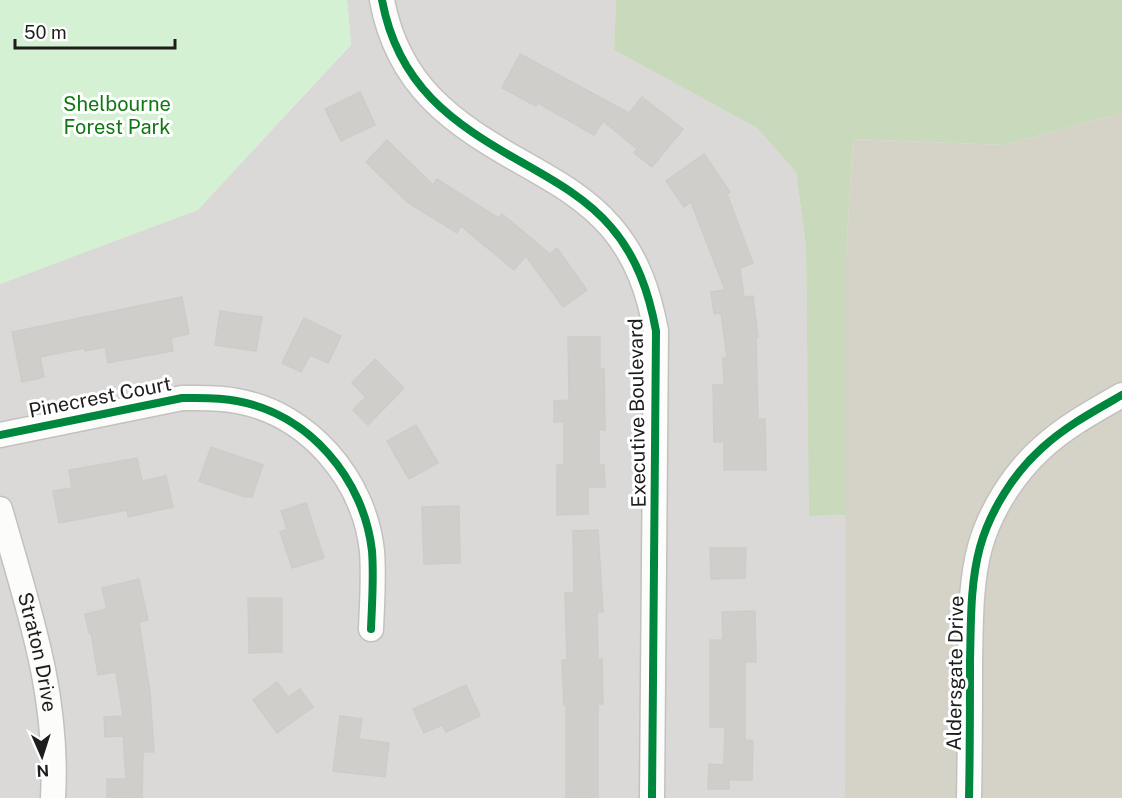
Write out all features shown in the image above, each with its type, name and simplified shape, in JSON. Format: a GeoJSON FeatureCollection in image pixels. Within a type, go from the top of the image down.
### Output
{"type":"FeatureCollection","features":[{"type":"Feature","properties":{"kind":"street","name":"Executive Boulevard"},"geometry":{"type":"LineString","coordinates":[[382,0],[390,29],[404,63],[428,97],[463,126],[553,180],[592,208],[623,243],[644,281],[656,331],[652,798]]}},
{"type":"Feature","properties":{"kind":"street","name":"Aldersgate Drive"},"geometry":{"type":"LineString","coordinates":[[969,798],[971,609],[974,574],[980,546],[995,511],[1014,479],[1042,448],[1080,418],[1122,395]]}},
{"type":"Feature","properties":{"kind":"street","name":"Pinecrest Court"},"geometry":{"type":"LineString","coordinates":[[0,435],[182,398],[212,397],[239,401],[270,411],[296,426],[320,444],[340,467],[354,490],[366,520],[372,550],[371,629]]}},
{"type":"Feature","properties":{"kind":"street","name":"Straton Drive"},"geometry":{"type":"LineString","coordinates":[[0,509],[41,654],[48,688],[53,729],[53,798]]}},
{"type":"Feature","properties":{"kind":"shaded area"},"geometry":{"type":"Polygon","coordinates":[[[347,0],[616,0],[614,50],[757,128],[796,172],[806,247],[810,516],[846,515],[845,798],[0,798],[0,284],[198,209],[351,45],[347,0]]]}},
{"type":"Feature","properties":{"kind":"shaded area"},"geometry":{"type":"Polygon","coordinates":[[[1122,113],[1122,798],[845,798],[846,256],[853,139],[1004,145],[1122,113]]]}},
{"type":"Feature","properties":{"kind":"green space","name":"Shelbourne Forest Park"},"geometry":{"type":"Polygon","coordinates":[[[0,0],[347,0],[351,44],[198,210],[0,284],[0,0]]]}},
{"type":"Feature","properties":{"kind":"green space"},"geometry":{"type":"Polygon","coordinates":[[[616,0],[1122,0],[1122,113],[1004,145],[853,139],[846,256],[846,515],[809,516],[806,247],[796,172],[757,128],[614,50],[616,0]]]}},
{"type":"Feature","properties":{"kind":"building"},"geometry":{"type":"Polygon","coordinates":[[[520,54],[629,113],[642,97],[683,129],[652,167],[634,153],[637,149],[603,121],[594,135],[538,103],[536,106],[502,88],[520,54]]]}},
{"type":"Feature","properties":{"kind":"building"},"geometry":{"type":"Polygon","coordinates":[[[360,92],[375,125],[341,141],[325,109],[360,92]]]}},
{"type":"Feature","properties":{"kind":"building"},"geometry":{"type":"Polygon","coordinates":[[[387,140],[433,185],[437,179],[498,218],[502,214],[550,254],[557,248],[587,290],[563,307],[526,256],[514,270],[461,226],[457,233],[407,202],[366,162],[387,140]]]}},
{"type":"Feature","properties":{"kind":"building"},"geometry":{"type":"Polygon","coordinates":[[[704,154],[730,192],[727,194],[753,263],[740,268],[744,297],[753,296],[758,337],[756,337],[758,419],[765,419],[766,470],[724,470],[724,442],[714,442],[713,385],[724,385],[723,358],[727,358],[721,313],[714,314],[711,292],[725,290],[691,202],[684,207],[666,181],[704,154]]]}},
{"type":"Feature","properties":{"kind":"building"},"geometry":{"type":"Polygon","coordinates":[[[182,297],[189,334],[171,338],[173,351],[108,363],[105,347],[85,351],[84,348],[40,357],[44,377],[22,382],[12,332],[182,297]]]}},
{"type":"Feature","properties":{"kind":"building"},"geometry":{"type":"Polygon","coordinates":[[[220,311],[262,317],[256,351],[215,345],[220,311]]]}},
{"type":"Feature","properties":{"kind":"building"},"geometry":{"type":"Polygon","coordinates":[[[304,318],[341,336],[328,363],[310,355],[301,372],[282,363],[304,318]]]}},
{"type":"Feature","properties":{"kind":"building"},"geometry":{"type":"Polygon","coordinates":[[[568,337],[600,337],[600,370],[604,369],[605,430],[599,429],[599,465],[604,465],[605,487],[588,487],[588,514],[557,515],[557,465],[564,465],[564,422],[554,422],[554,401],[569,400],[568,337]]]}},
{"type":"Feature","properties":{"kind":"building"},"geometry":{"type":"Polygon","coordinates":[[[375,359],[404,388],[368,425],[353,410],[366,397],[352,383],[375,359]]]}},
{"type":"Feature","properties":{"kind":"building"},"geometry":{"type":"Polygon","coordinates":[[[416,425],[438,463],[409,479],[387,441],[416,425]]]}},
{"type":"Feature","properties":{"kind":"building"},"geometry":{"type":"Polygon","coordinates":[[[211,447],[263,465],[252,497],[245,497],[199,481],[211,447]]]}},
{"type":"Feature","properties":{"kind":"building"},"geometry":{"type":"Polygon","coordinates":[[[137,458],[142,481],[166,476],[173,507],[128,517],[127,510],[59,523],[53,491],[72,488],[69,470],[137,458]]]}},
{"type":"Feature","properties":{"kind":"building"},"geometry":{"type":"Polygon","coordinates":[[[306,503],[324,558],[292,568],[280,532],[287,529],[281,511],[306,503]]]}},
{"type":"Feature","properties":{"kind":"building"},"geometry":{"type":"Polygon","coordinates":[[[459,506],[460,563],[424,564],[422,507],[459,506]]]}},
{"type":"Feature","properties":{"kind":"building"},"geometry":{"type":"Polygon","coordinates":[[[598,530],[603,612],[597,612],[598,659],[602,659],[603,704],[598,704],[598,798],[566,798],[566,705],[564,705],[562,660],[567,660],[565,593],[574,593],[573,531],[598,530]]]}},
{"type":"Feature","properties":{"kind":"building"},"geometry":{"type":"Polygon","coordinates":[[[710,548],[746,548],[745,578],[711,579],[710,548]]]}},
{"type":"Feature","properties":{"kind":"building"},"geometry":{"type":"Polygon","coordinates":[[[139,579],[148,620],[139,622],[150,692],[154,752],[143,752],[142,798],[107,798],[107,779],[126,779],[123,736],[105,737],[104,717],[123,716],[116,672],[98,675],[91,633],[89,633],[85,614],[107,609],[102,588],[139,579]]]}},
{"type":"Feature","properties":{"kind":"building"},"geometry":{"type":"Polygon","coordinates":[[[248,598],[282,598],[282,652],[249,653],[248,598]]]}},
{"type":"Feature","properties":{"kind":"building"},"geometry":{"type":"Polygon","coordinates":[[[755,611],[756,662],[745,662],[745,740],[753,741],[752,780],[729,780],[729,789],[708,789],[709,764],[724,765],[725,727],[710,727],[710,640],[723,640],[722,612],[755,611]]]}},
{"type":"Feature","properties":{"kind":"building"},"geometry":{"type":"Polygon","coordinates":[[[277,682],[288,697],[300,689],[313,707],[277,733],[253,700],[277,682]]]}},
{"type":"Feature","properties":{"kind":"building"},"geometry":{"type":"Polygon","coordinates":[[[466,685],[480,716],[446,732],[442,725],[424,733],[413,709],[466,685]]]}},
{"type":"Feature","properties":{"kind":"building"},"geometry":{"type":"Polygon","coordinates":[[[340,716],[362,719],[359,739],[389,743],[385,777],[333,771],[340,716]]]}},
{"type":"Feature","properties":{"kind":"cycle path"},"geometry":{"type":"LineString","coordinates":[[382,0],[390,30],[401,56],[415,79],[432,99],[473,133],[559,184],[592,208],[620,239],[635,263],[646,289],[656,331],[652,798]]}},
{"type":"Feature","properties":{"kind":"cycle path"},"geometry":{"type":"LineString","coordinates":[[969,798],[972,604],[974,575],[984,533],[1004,493],[1032,458],[1070,426],[1122,395]]}},
{"type":"Feature","properties":{"kind":"cycle path"},"geometry":{"type":"LineString","coordinates":[[0,435],[182,398],[216,398],[237,401],[263,408],[287,420],[309,435],[328,454],[345,475],[358,499],[367,524],[372,551],[371,629]]}}]}
